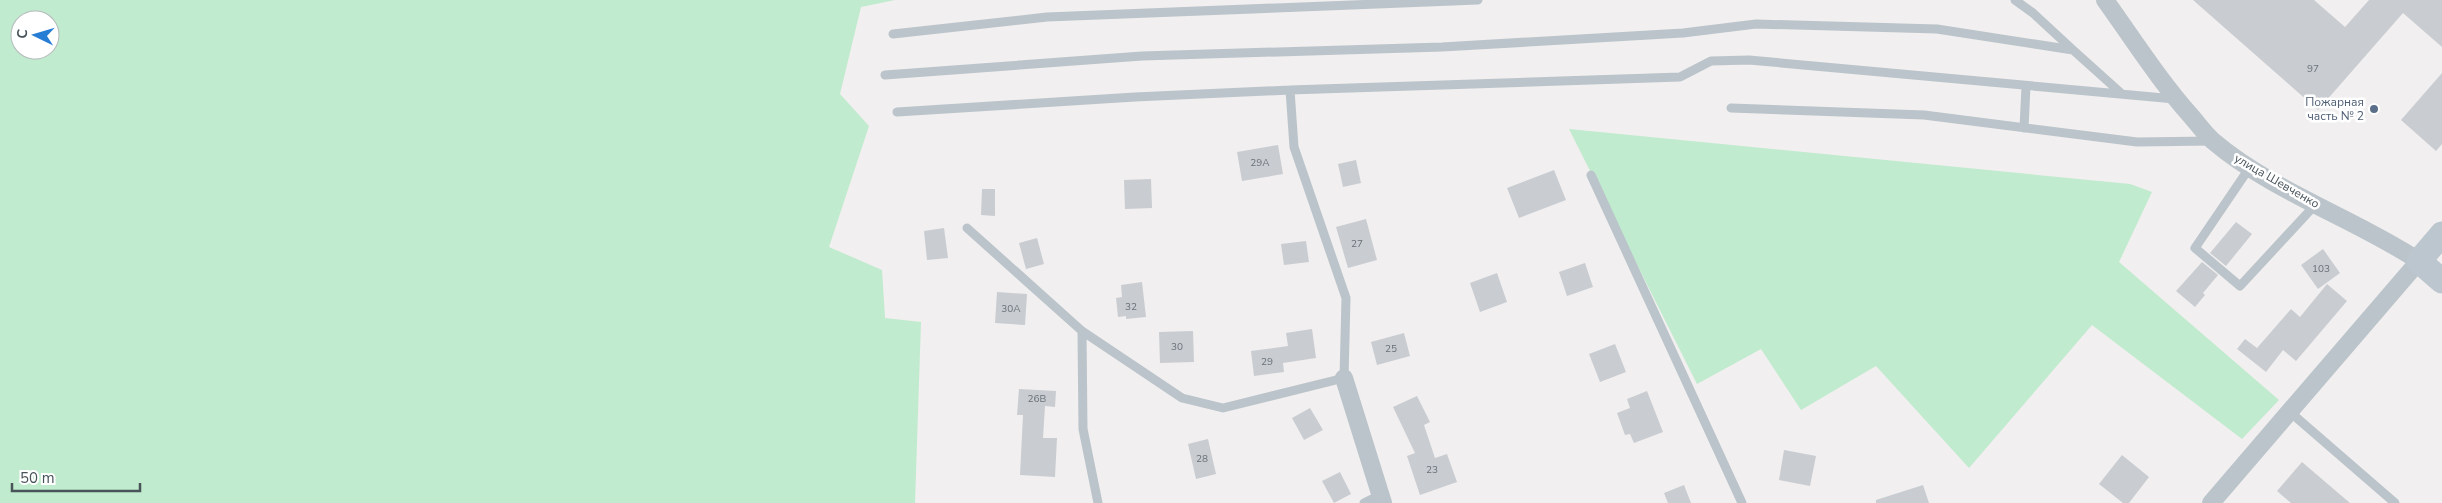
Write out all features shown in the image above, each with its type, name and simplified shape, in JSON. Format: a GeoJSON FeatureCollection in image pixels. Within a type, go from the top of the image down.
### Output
{"type":"FeatureCollection","features":[{"type":"Feature","properties":{"kind":"street","name":"улица Шевченко"},"geometry":{"type":"LineString","coordinates":[[2105,0],[2175,99],[2212,141],[2250,167],[2316,204],[2387,240],[2419,261],[2442,281]]}},
{"type":"Feature","properties":{"kind":"street"},"geometry":{"type":"LineString","coordinates":[[2211,503],[2442,234]]}},
{"type":"Feature","properties":{"kind":"street"},"geometry":{"type":"LineString","coordinates":[[1344,378],[1381,499]]}},
{"type":"Feature","properties":{"kind":"lane"},"geometry":{"type":"LineString","coordinates":[[893,34],[1047,17],[1478,0]]}},
{"type":"Feature","properties":{"kind":"lane"},"geometry":{"type":"LineString","coordinates":[[2015,0],[2033,13],[2122,94]]}},
{"type":"Feature","properties":{"kind":"lane"},"geometry":{"type":"LineString","coordinates":[[885,75],[1142,56],[1266,54],[1683,33],[1756,24],[1937,29],[2073,50]]}},
{"type":"Feature","properties":{"kind":"lane"},"geometry":{"type":"LineString","coordinates":[[898,112],[1134,97],[1290,90],[1680,77],[1711,61],[1749,60],[2175,99]]}},
{"type":"Feature","properties":{"kind":"lane"},"geometry":{"type":"LineString","coordinates":[[2024,128],[2026,86]]}},
{"type":"Feature","properties":{"kind":"lane"},"geometry":{"type":"LineString","coordinates":[[967,228],[1082,332],[1182,398],[1223,408],[1344,378],[1346,298],[1294,148],[1290,90]]}},
{"type":"Feature","properties":{"kind":"lane"},"geometry":{"type":"LineString","coordinates":[[1731,108],[1924,115],[2137,142],[2212,141]]}},
{"type":"Feature","properties":{"kind":"lane"},"geometry":{"type":"LineString","coordinates":[[2250,167],[2195,248],[2240,286],[2316,204]]}},
{"type":"Feature","properties":{"kind":"lane"},"geometry":{"type":"LineString","coordinates":[[1591,175],[1742,503]]}},
{"type":"Feature","properties":{"kind":"lane"},"geometry":{"type":"LineString","coordinates":[[1082,332],[1083,429],[1098,503]]}},
{"type":"Feature","properties":{"kind":"lane"},"geometry":{"type":"LineString","coordinates":[[2290,412],[2394,503]]}},
{"type":"Feature","properties":{"kind":"lane"},"geometry":{"type":"LineString","coordinates":[[1364,503],[1381,499]]}},
{"type":"Feature","properties":{"kind":"green space"},"geometry":{"type":"Polygon","coordinates":[[[0,0],[895,0],[861,7],[840,94],[869,126],[829,247],[882,270],[885,318],[921,322],[915,503],[0,503],[0,0]]]}},
{"type":"Feature","properties":{"kind":"green space"},"geometry":{"type":"Polygon","coordinates":[[[1569,129],[2130,184],[2152,192],[2119,262],[2279,400],[2242,439],[2092,325],[1969,468],[1876,366],[1801,410],[1761,349],[1697,384],[1569,129]]]}},
{"type":"Feature","properties":{"kind":"building"},"geometry":{"type":"Polygon","coordinates":[[[2193,0],[2314,0],[2345,27],[2369,0],[2442,0],[2442,47],[2403,13],[2318,110],[2193,0]]]}},
{"type":"Feature","properties":{"kind":"building"},"geometry":{"type":"Polygon","coordinates":[[[2442,73],[2442,144],[2436,151],[2401,120],[2442,73]]]}},
{"type":"Feature","properties":{"kind":"building"},"geometry":{"type":"Polygon","coordinates":[[[1278,145],[1283,174],[1242,181],[1237,152],[1278,145]]]}},
{"type":"Feature","properties":{"kind":"building"},"geometry":{"type":"Polygon","coordinates":[[[1356,160],[1361,183],[1343,187],[1338,164],[1356,160]]]}},
{"type":"Feature","properties":{"kind":"building"},"geometry":{"type":"Polygon","coordinates":[[[1554,170],[1566,200],[1519,218],[1507,188],[1554,170]]]}},
{"type":"Feature","properties":{"kind":"building"},"geometry":{"type":"Polygon","coordinates":[[[1151,179],[1152,208],[1125,209],[1124,180],[1151,179]]]}},
{"type":"Feature","properties":{"kind":"building"},"geometry":{"type":"Polygon","coordinates":[[[982,189],[995,189],[995,216],[981,215],[982,189]]]}},
{"type":"Feature","properties":{"kind":"building"},"geometry":{"type":"Polygon","coordinates":[[[1366,219],[1377,260],[1348,268],[1336,227],[1366,219]]]}},
{"type":"Feature","properties":{"kind":"building"},"geometry":{"type":"Polygon","coordinates":[[[2236,222],[2252,234],[2226,266],[2210,253],[2236,222]]]}},
{"type":"Feature","properties":{"kind":"building"},"geometry":{"type":"Polygon","coordinates":[[[944,228],[948,258],[927,260],[924,231],[944,228]]]}},
{"type":"Feature","properties":{"kind":"building"},"geometry":{"type":"Polygon","coordinates":[[[1037,238],[1044,264],[1026,269],[1019,243],[1037,238]]]}},
{"type":"Feature","properties":{"kind":"building"},"geometry":{"type":"Polygon","coordinates":[[[1306,241],[1309,262],[1284,265],[1281,244],[1306,241]]]}},
{"type":"Feature","properties":{"kind":"building"},"geometry":{"type":"Polygon","coordinates":[[[2323,249],[2340,273],[2318,289],[2301,265],[2323,249]]]}},
{"type":"Feature","properties":{"kind":"building"},"geometry":{"type":"Polygon","coordinates":[[[2202,262],[2218,275],[2203,293],[2205,295],[2195,307],[2176,291],[2202,262]]]}},
{"type":"Feature","properties":{"kind":"building"},"geometry":{"type":"Polygon","coordinates":[[[1585,263],[1593,287],[1567,296],[1559,272],[1585,263]]]}},
{"type":"Feature","properties":{"kind":"building"},"geometry":{"type":"Polygon","coordinates":[[[1497,273],[1507,302],[1480,312],[1470,283],[1497,273]]]}},
{"type":"Feature","properties":{"kind":"building"},"geometry":{"type":"Polygon","coordinates":[[[1142,282],[1146,317],[1126,319],[1126,316],[1118,317],[1116,298],[1122,297],[1121,285],[1142,282]]]}},
{"type":"Feature","properties":{"kind":"building"},"geometry":{"type":"Polygon","coordinates":[[[2327,284],[2347,301],[2296,361],[2283,350],[2266,372],[2237,349],[2245,339],[2257,348],[2291,309],[2300,317],[2327,284]]]}},
{"type":"Feature","properties":{"kind":"building"},"geometry":{"type":"Polygon","coordinates":[[[997,292],[1027,294],[1025,325],[995,323],[997,292]]]}},
{"type":"Feature","properties":{"kind":"building"},"geometry":{"type":"Polygon","coordinates":[[[1312,329],[1316,358],[1283,363],[1284,372],[1254,376],[1251,351],[1288,346],[1286,333],[1312,329]]]}},
{"type":"Feature","properties":{"kind":"building"},"geometry":{"type":"Polygon","coordinates":[[[1193,331],[1194,362],[1160,363],[1159,332],[1193,331]]]}},
{"type":"Feature","properties":{"kind":"building"},"geometry":{"type":"Polygon","coordinates":[[[1404,333],[1410,356],[1377,365],[1371,342],[1404,333]]]}},
{"type":"Feature","properties":{"kind":"building"},"geometry":{"type":"Polygon","coordinates":[[[1615,344],[1626,372],[1600,382],[1589,354],[1615,344]]]}},
{"type":"Feature","properties":{"kind":"building"},"geometry":{"type":"Polygon","coordinates":[[[1019,389],[1056,391],[1055,407],[1045,406],[1043,438],[1057,438],[1055,477],[1020,475],[1023,415],[1017,415],[1019,389]]]}},
{"type":"Feature","properties":{"kind":"building"},"geometry":{"type":"Polygon","coordinates":[[[1647,391],[1663,432],[1634,443],[1630,434],[1625,435],[1617,413],[1630,408],[1627,399],[1647,391]]]}},
{"type":"Feature","properties":{"kind":"building"},"geometry":{"type":"Polygon","coordinates":[[[1417,396],[1430,422],[1424,425],[1435,458],[1447,454],[1457,482],[1420,495],[1407,456],[1415,453],[1393,407],[1417,396]]]}},
{"type":"Feature","properties":{"kind":"building"},"geometry":{"type":"Polygon","coordinates":[[[1310,408],[1323,430],[1304,440],[1292,418],[1310,408]]]}},
{"type":"Feature","properties":{"kind":"building"},"geometry":{"type":"Polygon","coordinates":[[[1208,439],[1216,474],[1196,479],[1188,444],[1208,439]]]}},
{"type":"Feature","properties":{"kind":"building"},"geometry":{"type":"Polygon","coordinates":[[[1784,450],[1816,456],[1810,486],[1779,480],[1784,450]]]}},
{"type":"Feature","properties":{"kind":"building"},"geometry":{"type":"Polygon","coordinates":[[[2122,455],[2149,477],[2129,503],[2123,503],[2099,484],[2122,455]]]}},
{"type":"Feature","properties":{"kind":"building"},"geometry":{"type":"Polygon","coordinates":[[[2302,462],[2350,503],[2291,503],[2277,491],[2302,462]]]}},
{"type":"Feature","properties":{"kind":"building"},"geometry":{"type":"Polygon","coordinates":[[[1340,472],[1351,494],[1334,503],[1322,481],[1340,472]]]}},
{"type":"Feature","properties":{"kind":"building"},"geometry":{"type":"Polygon","coordinates":[[[1684,485],[1691,503],[1668,503],[1664,493],[1684,485]]]}},
{"type":"Feature","properties":{"kind":"building"},"geometry":{"type":"Polygon","coordinates":[[[1923,485],[1929,503],[1876,503],[1876,500],[1923,485]]]}},
{"type":"Feature","properties":{"kind":"place","name":"Пожарная часть № 2"},"geometry":{"type":"Point","coordinates":[2374,109]}}]}
